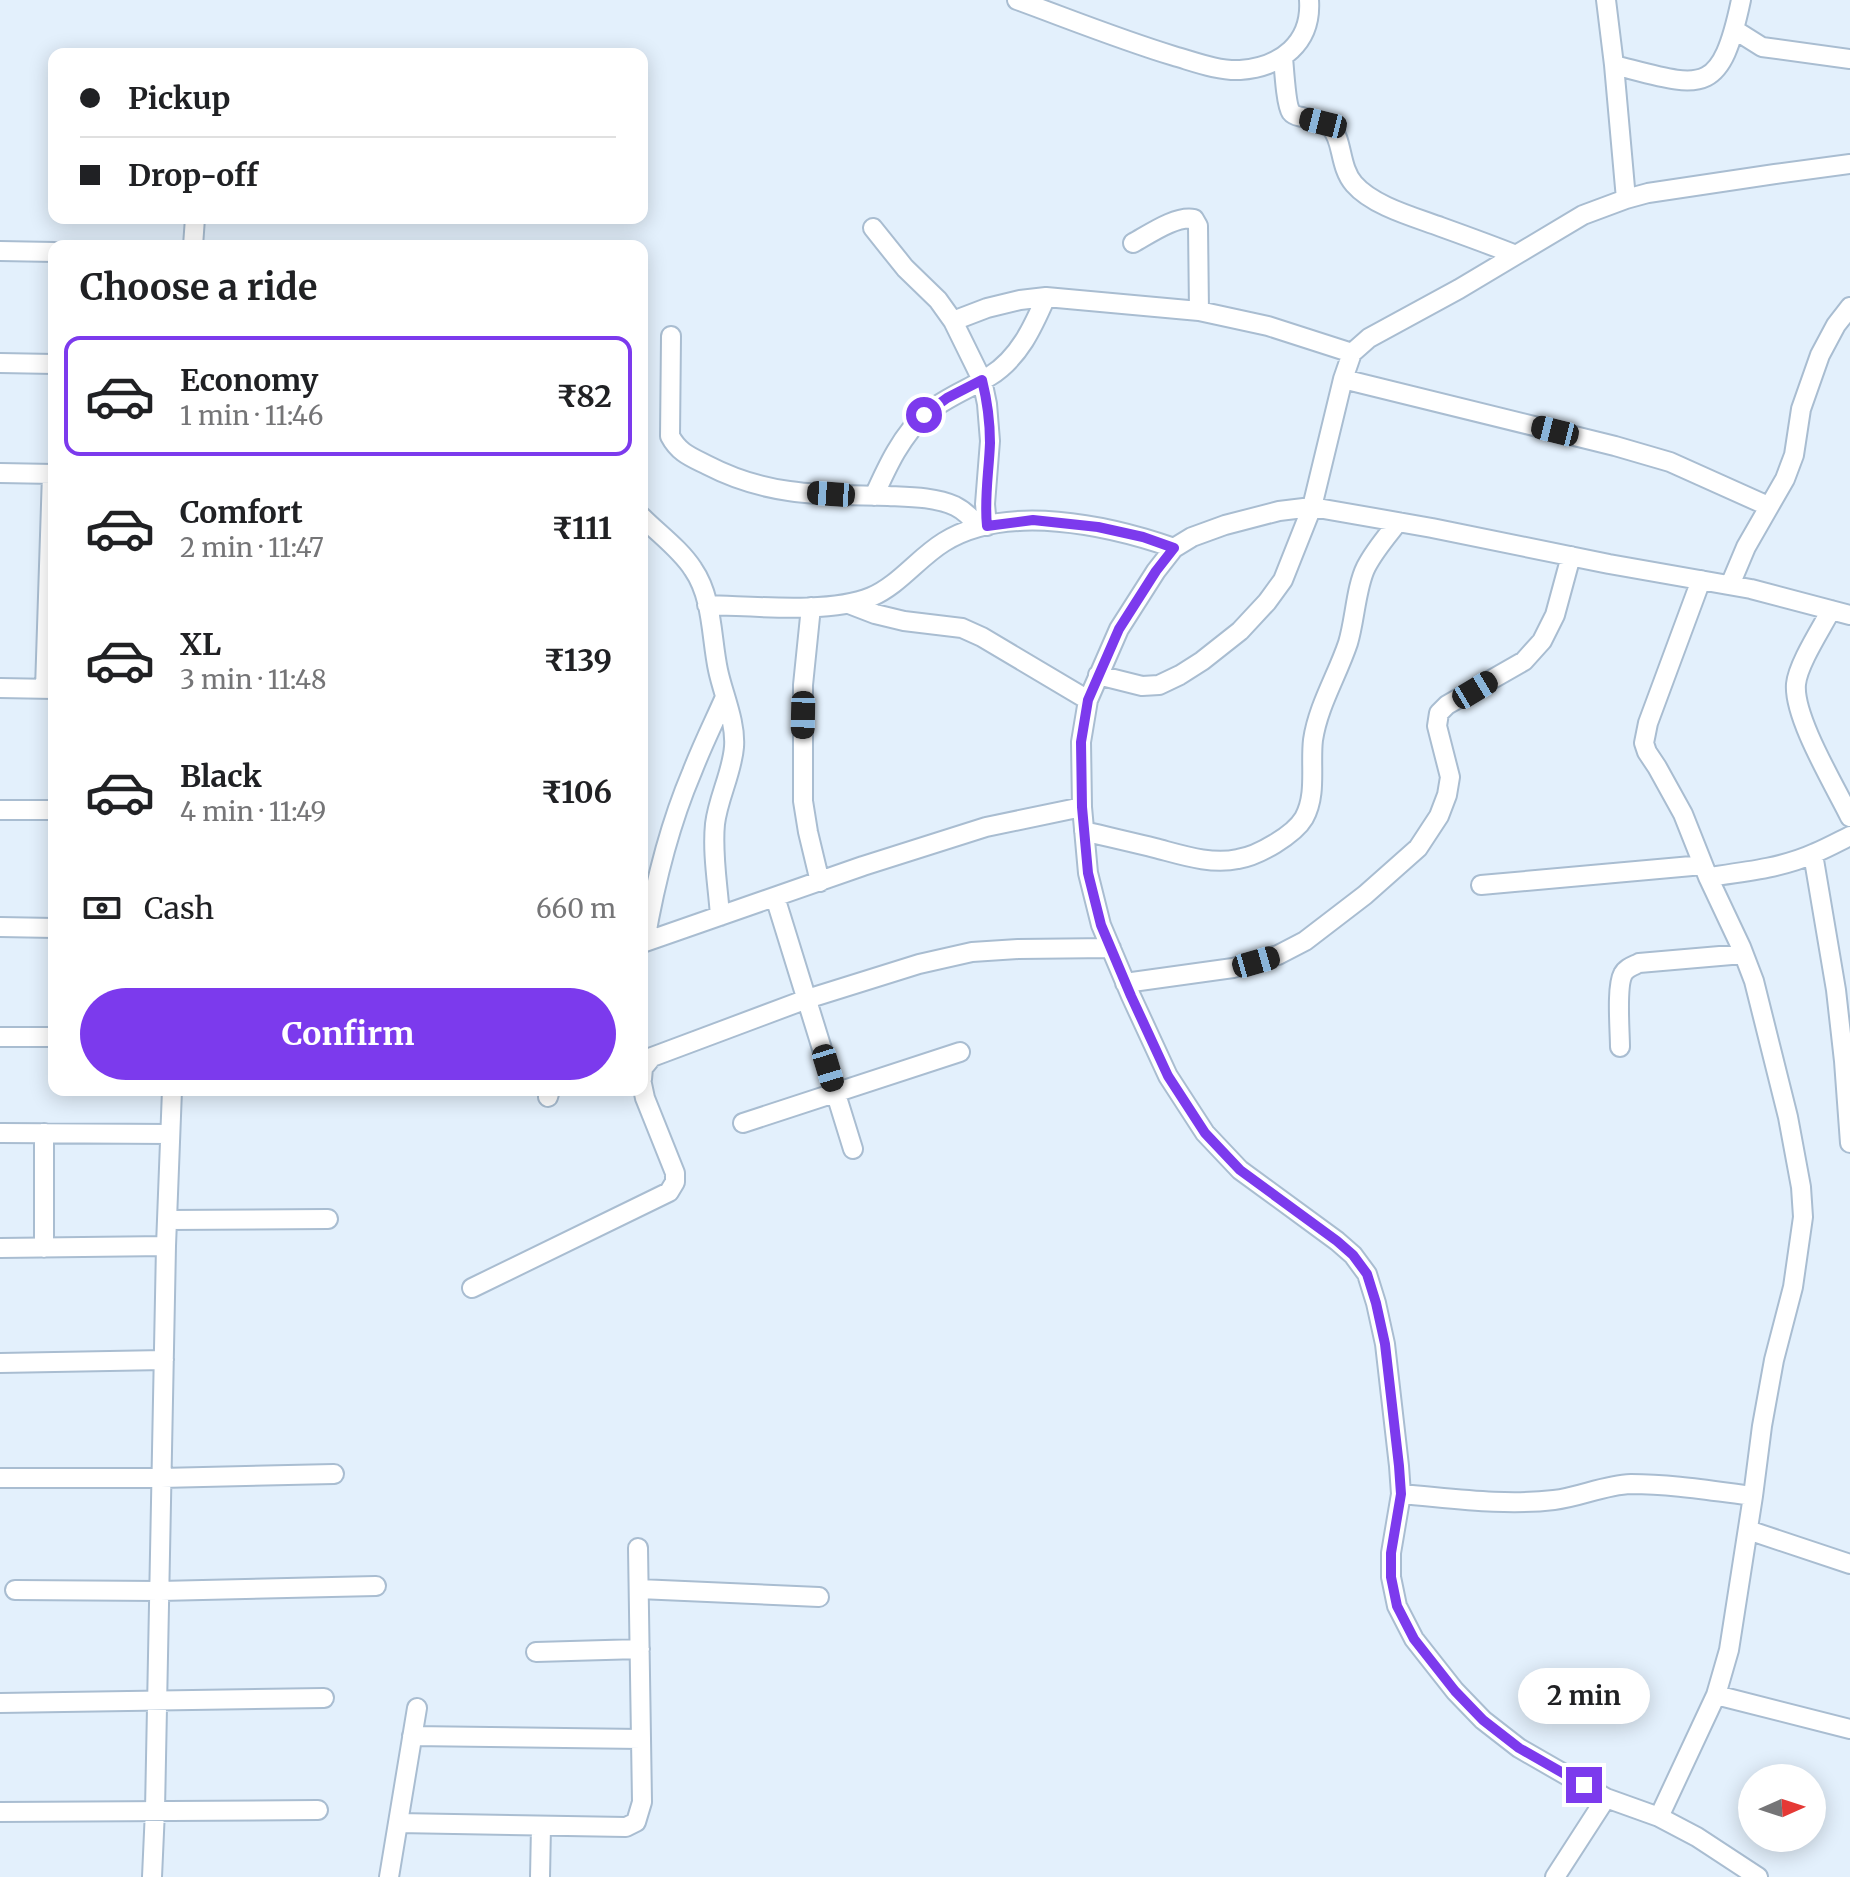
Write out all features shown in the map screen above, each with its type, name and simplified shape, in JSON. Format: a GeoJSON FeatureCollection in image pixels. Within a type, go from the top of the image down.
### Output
{"type":"FeatureCollection","features":[{"type":"Feature","properties":{"kind":"street"},"geometry":{"type":"LineString","coordinates":[[1017,0],[1134,44],[1205,65],[1238,70],[1263,66],[1283,57],[1296,46],[1305,29],[1309,0]]}},
{"type":"Feature","properties":{"kind":"street"},"geometry":{"type":"LineString","coordinates":[[1606,0],[1626,199]]}},
{"type":"Feature","properties":{"kind":"street"},"geometry":{"type":"LineString","coordinates":[[1614,65],[1669,79],[1687,82],[1702,80],[1715,72],[1726,56],[1741,0]]}},
{"type":"Feature","properties":{"kind":"street"},"geometry":{"type":"LineString","coordinates":[[1735,30],[1762,47],[1850,59]]}},
{"type":"Feature","properties":{"kind":"street"},"geometry":{"type":"LineString","coordinates":[[1283,57],[1291,112],[1323,123],[1337,135],[1346,171],[1361,191],[1399,212],[1516,255]]}},
{"type":"Feature","properties":{"kind":"street"},"geometry":{"type":"LineString","coordinates":[[1098,675],[1142,686],[1159,685],[1202,661],[1240,631],[1267,602],[1283,580],[1312,507],[1352,353],[1369,338],[1583,215],[1626,199],[1648,193],[1850,164]]}},
{"type":"Feature","properties":{"kind":"street"},"geometry":{"type":"LineString","coordinates":[[1133,243],[1177,220],[1194,219],[1198,226],[1199,311]]}},
{"type":"Feature","properties":{"kind":"street"},"geometry":{"type":"LineString","coordinates":[[873,228],[905,268],[938,300],[953,321],[982,380],[990,441],[982,526]]}},
{"type":"Feature","properties":{"kind":"street"},"geometry":{"type":"LineString","coordinates":[[0,251],[48,252]]}},
{"type":"Feature","properties":{"kind":"street"},"geometry":{"type":"LineString","coordinates":[[953,321],[987,308],[1046,297],[1199,311],[1268,326],[1352,353]]}},
{"type":"Feature","properties":{"kind":"street"},"geometry":{"type":"LineString","coordinates":[[874,496],[888,465],[924,415],[947,398],[992,374],[1017,352],[1030,333],[1046,297]]}},
{"type":"Feature","properties":{"kind":"street"},"geometry":{"type":"LineString","coordinates":[[1730,585],[1746,547],[1785,479],[1794,455],[1801,409],[1820,355],[1850,307]]}},
{"type":"Feature","properties":{"kind":"street"},"geometry":{"type":"LineString","coordinates":[[671,336],[670,436],[685,454],[728,476],[763,487],[793,492],[933,500],[955,506],[982,526]]}},
{"type":"Feature","properties":{"kind":"street"},"geometry":{"type":"LineString","coordinates":[[0,363],[48,364]]}},
{"type":"Feature","properties":{"kind":"street"},"geometry":{"type":"LineString","coordinates":[[1343,379],[1670,462],[1768,506]]}},
{"type":"Feature","properties":{"kind":"street"},"geometry":{"type":"LineString","coordinates":[[0,473],[48,474]]}},
{"type":"Feature","properties":{"kind":"street"},"geometry":{"type":"LineString","coordinates":[[1758,1877],[1697,1837],[1659,1817],[1606,1798],[1519,1748],[1483,1720],[1455,1691],[1414,1639],[1397,1606],[1391,1577],[1391,1553],[1401,1494],[1399,1466],[1385,1344],[1367,1274],[1353,1255],[1337,1241],[1240,1170],[1205,1133],[1168,1076],[1101,925],[1088,873],[1082,807],[1081,742],[1088,700],[1119,629],[1174,548],[1192,537],[1225,525],[1279,511],[1312,507],[1398,522],[1751,589],[1850,615]]}},
{"type":"Feature","properties":{"kind":"street"},"geometry":{"type":"LineString","coordinates":[[707,605],[811,607],[849,604],[872,597],[892,586],[941,544],[961,532],[982,526],[1033,520],[1098,527],[1174,548]]}},
{"type":"Feature","properties":{"kind":"street"},"geometry":{"type":"LineString","coordinates":[[1084,831],[1186,857],[1218,861],[1239,859],[1260,852],[1288,834],[1303,819],[1310,799],[1313,739],[1354,623],[1362,578],[1367,564],[1398,522]]}},
{"type":"Feature","properties":{"kind":"street"},"geometry":{"type":"LineString","coordinates":[[648,523],[693,569],[702,585],[717,669],[733,728],[735,747],[715,824],[720,916]]}},
{"type":"Feature","properties":{"kind":"street"},"geometry":{"type":"LineString","coordinates":[[1125,983],[1233,968],[1278,955],[1305,941],[1365,895],[1418,848],[1439,816],[1450,777],[1437,726],[1439,713],[1447,705],[1524,661],[1542,641],[1555,615],[1571,556]]}},
{"type":"Feature","properties":{"kind":"street"},"geometry":{"type":"LineString","coordinates":[[1659,1817],[1716,1695],[1729,1650],[1762,1426],[1774,1360],[1793,1287],[1803,1217],[1801,1187],[1788,1117],[1754,981],[1683,814],[1644,743],[1648,723],[1701,580]]}},
{"type":"Feature","properties":{"kind":"street"},"geometry":{"type":"LineString","coordinates":[[849,604],[904,621],[962,628],[1088,700]]}},
{"type":"Feature","properties":{"kind":"street"},"geometry":{"type":"LineString","coordinates":[[811,607],[803,685],[803,801],[820,882]]}},
{"type":"Feature","properties":{"kind":"street"},"geometry":{"type":"LineString","coordinates":[[1831,610],[1799,672],[1796,685],[1804,724],[1850,817]]}},
{"type":"Feature","properties":{"kind":"street"},"geometry":{"type":"LineString","coordinates":[[0,688],[48,689]]}},
{"type":"Feature","properties":{"kind":"street"},"geometry":{"type":"LineString","coordinates":[[648,922],[665,849],[691,774],[725,697]]}},
{"type":"Feature","properties":{"kind":"street"},"geometry":{"type":"LineString","coordinates":[[648,941],[986,827],[1082,807]]}},
{"type":"Feature","properties":{"kind":"street"},"geometry":{"type":"LineString","coordinates":[[0,810],[48,810]]}},
{"type":"Feature","properties":{"kind":"street"},"geometry":{"type":"LineString","coordinates":[[1481,885],[1706,871],[1755,871],[1813,854],[1850,836]]}},
{"type":"Feature","properties":{"kind":"street"},"geometry":{"type":"LineString","coordinates":[[1813,854],[1836,990],[1850,1143]]}},
{"type":"Feature","properties":{"kind":"street"},"geometry":{"type":"LineString","coordinates":[[775,897],[853,1149]]}},
{"type":"Feature","properties":{"kind":"street"},"geometry":{"type":"LineString","coordinates":[[0,927],[48,928]]}},
{"type":"Feature","properties":{"kind":"street"},"geometry":{"type":"LineString","coordinates":[[648,1062],[652,1057],[807,999],[919,964],[972,952],[1111,948]]}},
{"type":"Feature","properties":{"kind":"street"},"geometry":{"type":"LineString","coordinates":[[1620,1047],[1620,990],[1622,975],[1629,967],[1639,963],[1743,954]]}},
{"type":"Feature","properties":{"kind":"street"},"geometry":{"type":"LineString","coordinates":[[0,1037],[48,1037]]}},
{"type":"Feature","properties":{"kind":"street"},"geometry":{"type":"LineString","coordinates":[[743,1123],[960,1052]]}},
{"type":"Feature","properties":{"kind":"street"},"geometry":{"type":"LineString","coordinates":[[152,1877],[172,1096]]}},
{"type":"Feature","properties":{"kind":"street"},"geometry":{"type":"LineString","coordinates":[[472,1288],[669,1192],[675,1182],[675,1173],[645,1096]]}},
{"type":"Feature","properties":{"kind":"street"},"geometry":{"type":"LineString","coordinates":[[0,1133],[170,1134]]}},
{"type":"Feature","properties":{"kind":"street"},"geometry":{"type":"LineString","coordinates":[[44,1133],[44,1248]]}},
{"type":"Feature","properties":{"kind":"street"},"geometry":{"type":"LineString","coordinates":[[167,1220],[328,1219]]}},
{"type":"Feature","properties":{"kind":"street"},"geometry":{"type":"LineString","coordinates":[[0,1248],[166,1246]]}},
{"type":"Feature","properties":{"kind":"street"},"geometry":{"type":"LineString","coordinates":[[0,1363],[164,1360]]}},
{"type":"Feature","properties":{"kind":"street"},"geometry":{"type":"LineString","coordinates":[[0,1478],[334,1474]]}},
{"type":"Feature","properties":{"kind":"street"},"geometry":{"type":"LineString","coordinates":[[1401,1494],[1533,1502],[1558,1500],[1628,1484],[1753,1496]]}},
{"type":"Feature","properties":{"kind":"street"},"geometry":{"type":"LineString","coordinates":[[1748,1530],[1850,1564]]}},
{"type":"Feature","properties":{"kind":"street"},"geometry":{"type":"LineString","coordinates":[[398,1823],[626,1827],[636,1822],[642,1802],[638,1548]]}},
{"type":"Feature","properties":{"kind":"street"},"geometry":{"type":"LineString","coordinates":[[15,1590],[160,1591],[376,1586]]}},
{"type":"Feature","properties":{"kind":"street"},"geometry":{"type":"LineString","coordinates":[[639,1589],[819,1597]]}},
{"type":"Feature","properties":{"kind":"street"},"geometry":{"type":"LineString","coordinates":[[536,1652],[640,1649]]}},
{"type":"Feature","properties":{"kind":"street"},"geometry":{"type":"LineString","coordinates":[[1716,1695],[1850,1729]]}},
{"type":"Feature","properties":{"kind":"street"},"geometry":{"type":"LineString","coordinates":[[0,1703],[324,1698]]}},
{"type":"Feature","properties":{"kind":"street"},"geometry":{"type":"LineString","coordinates":[[389,1877],[417,1708]]}},
{"type":"Feature","properties":{"kind":"street"},"geometry":{"type":"LineString","coordinates":[[412,1736],[641,1739]]}},
{"type":"Feature","properties":{"kind":"street"},"geometry":{"type":"LineString","coordinates":[[1555,1877],[1606,1798]]}},
{"type":"Feature","properties":{"kind":"street"},"geometry":{"type":"LineString","coordinates":[[0,1812],[318,1810]]}},
{"type":"Feature","properties":{"kind":"street"},"geometry":{"type":"LineString","coordinates":[[540,1877],[541,1826]]}},
{"type":"Feature","properties":{"kind":"route"},"geometry":{"type":"LineString","coordinates":[[924,415],[947,398],[982,380],[990,441],[985,504],[987,526],[1033,520],[1098,527],[1174,548],[1119,629],[1088,700],[1081,742],[1082,807],[1088,873],[1101,925],[1168,1076],[1205,1133],[1240,1170],[1337,1241],[1353,1255],[1367,1274],[1385,1344],[1399,1466],[1401,1494],[1391,1553],[1391,1577],[1397,1606],[1414,1639],[1455,1691],[1483,1720],[1519,1748],[1584,1785]]}}]}
